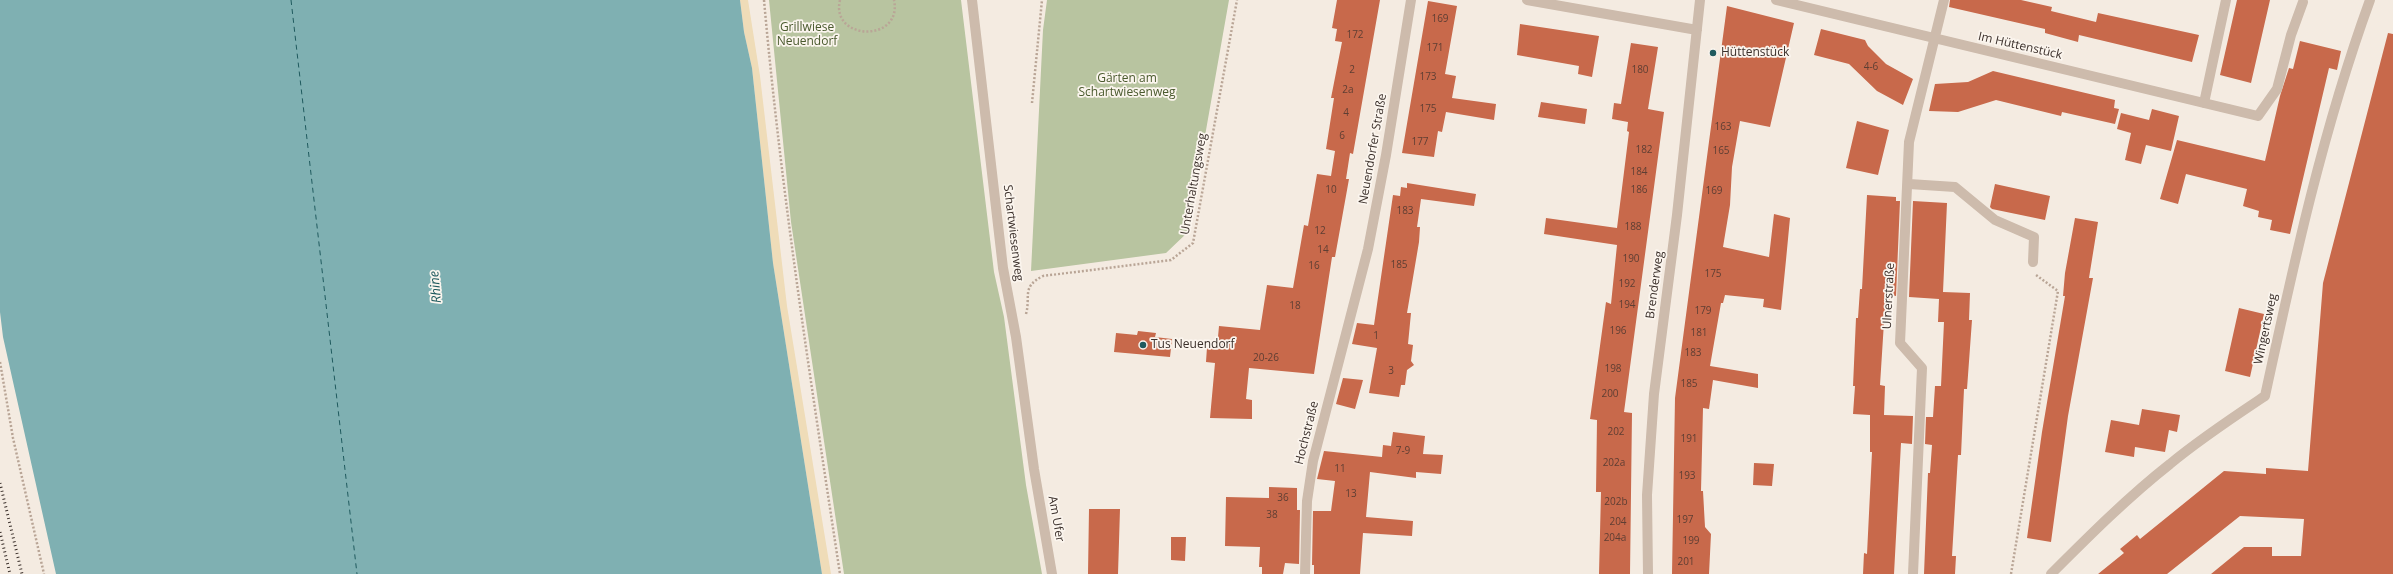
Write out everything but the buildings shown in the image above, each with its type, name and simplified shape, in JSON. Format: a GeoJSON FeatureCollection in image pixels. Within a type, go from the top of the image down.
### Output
{"type":"FeatureCollection","features":[{"type":"Feature","properties":{"kind":"street","name":"Schartwiesenweg"},"geometry":{"type":"LineString","coordinates":[[972,0],[1008,282],[1034,469]]}},
{"type":"Feature","properties":{"kind":"street","name":"Neuendorfer Straße"},"geometry":{"type":"LineString","coordinates":[[1354,301],[1368,249],[1386,155],[1410,0]]}},
{"type":"Feature","properties":{"kind":"street"},"geometry":{"type":"LineString","coordinates":[[1527,0],[1697,30]]}},
{"type":"Feature","properties":{"kind":"street","name":"Brenderweg"},"geometry":{"type":"LineString","coordinates":[[1648,574],[1647,495],[1654,394],[1677,215],[1700,0]]}},
{"type":"Feature","properties":{"kind":"street","name":"Im Hüttenstück"},"geometry":{"type":"LineString","coordinates":[[1776,0],[2258,116],[2277,89],[2291,35],[2303,2]]}},
{"type":"Feature","properties":{"kind":"street","name":"Ulnerstraße"},"geometry":{"type":"LineString","coordinates":[[1913,574],[1922,368],[1900,343],[1910,142],[1933,39],[1944,0]]}},
{"type":"Feature","properties":{"kind":"street"},"geometry":{"type":"LineString","coordinates":[[2204,103],[2226,0]]}},
{"type":"Feature","properties":{"kind":"street","name":"Wingertsweg"},"geometry":{"type":"LineString","coordinates":[[2051,574],[2099,526],[2169,464],[2205,436],[2265,396],[2319,160],[2349,58],[2370,0]]}},
{"type":"Feature","properties":{"kind":"street"},"geometry":{"type":"LineString","coordinates":[[1909,184],[1955,187],[1995,220],[2034,237],[2033,262]]}},
{"type":"Feature","properties":{"kind":"street","name":"Hochstraße"},"geometry":{"type":"LineString","coordinates":[[1305,574],[1307,501],[1313,461],[1354,301]]}},
{"type":"Feature","properties":{"kind":"street","name":"Am Ufer"},"geometry":{"type":"LineString","coordinates":[[1034,469],[1052,574]]}},
{"type":"Feature","properties":{"kind":"path"},"geometry":{"type":"LineString","coordinates":[[764,0],[790,241],[840,574]]}},
{"type":"Feature","properties":{"kind":"path"},"geometry":{"type":"LineString","coordinates":[[840,0],[840,12],[843,20],[849,26],[864,33],[878,30],[889,22],[894,14],[894,0]]}},
{"type":"Feature","properties":{"kind":"path"},"geometry":{"type":"LineString","coordinates":[[1032,103],[1042,0]]}},
{"type":"Feature","properties":{"kind":"path","name":"Unterhaltungsweg"},"geometry":{"type":"LineString","coordinates":[[1016,337],[1027,312],[1027,294],[1030,285],[1036,280],[1044,276],[1171,260],[1193,243],[1237,0]]}},
{"type":"Feature","properties":{"kind":"path"},"geometry":{"type":"LineString","coordinates":[[2011,574],[2058,291],[2034,274],[2033,262]]}},
{"type":"Feature","properties":{"kind":"path"},"geometry":{"type":"LineString","coordinates":[[0,362],[13,438],[44,574]]}},
{"type":"Feature","properties":{"kind":"green space","name":"Grillwiese Neuendorf"},"geometry":{"type":"Polygon","coordinates":[[[769,0],[961,0],[994,272],[1004,317],[1026,485],[1042,574],[844,574],[791,222],[769,0]]]}},
{"type":"Feature","properties":{"kind":"green space","name":"Gärten am Schartwiesenweg"},"geometry":{"type":"Polygon","coordinates":[[[1047,0],[1229,0],[1188,232],[1166,253],[1031,271],[1043,30],[1047,0]]]}},
{"type":"Feature","properties":{"kind":"sand"},"geometry":{"type":"Polygon","coordinates":[[[740,0],[748,0],[760,76],[787,306],[831,574],[822,574],[773,263],[752,68],[744,32],[740,0]]]}},
{"type":"Feature","properties":{"kind":"water","name":"Rhine"},"geometry":{"type":"Polygon","coordinates":[[[0,0],[740,0],[744,32],[752,68],[773,263],[822,574],[56,574],[3,337],[0,312],[0,0]]]}},
{"type":"Feature","properties":{"kind":"ferry route"},"geometry":{"type":"LineString","coordinates":[[291,0],[357,574]]}},
{"type":"Feature","properties":{"kind":"railway"},"geometry":{"type":"LineString","coordinates":[[0,483],[22,574]]}},
{"type":"Feature","properties":{"kind":"railway"},"geometry":{"type":"LineString","coordinates":[[0,532],[10,574]]}},
{"type":"Feature","properties":{"kind":"place","name":"Hüttenstück"},"geometry":{"type":"Point","coordinates":[1713,53]}},
{"type":"Feature","properties":{"kind":"place","name":"Tus Neuendorf"},"geometry":{"type":"Point","coordinates":[1143,345]}}]}
